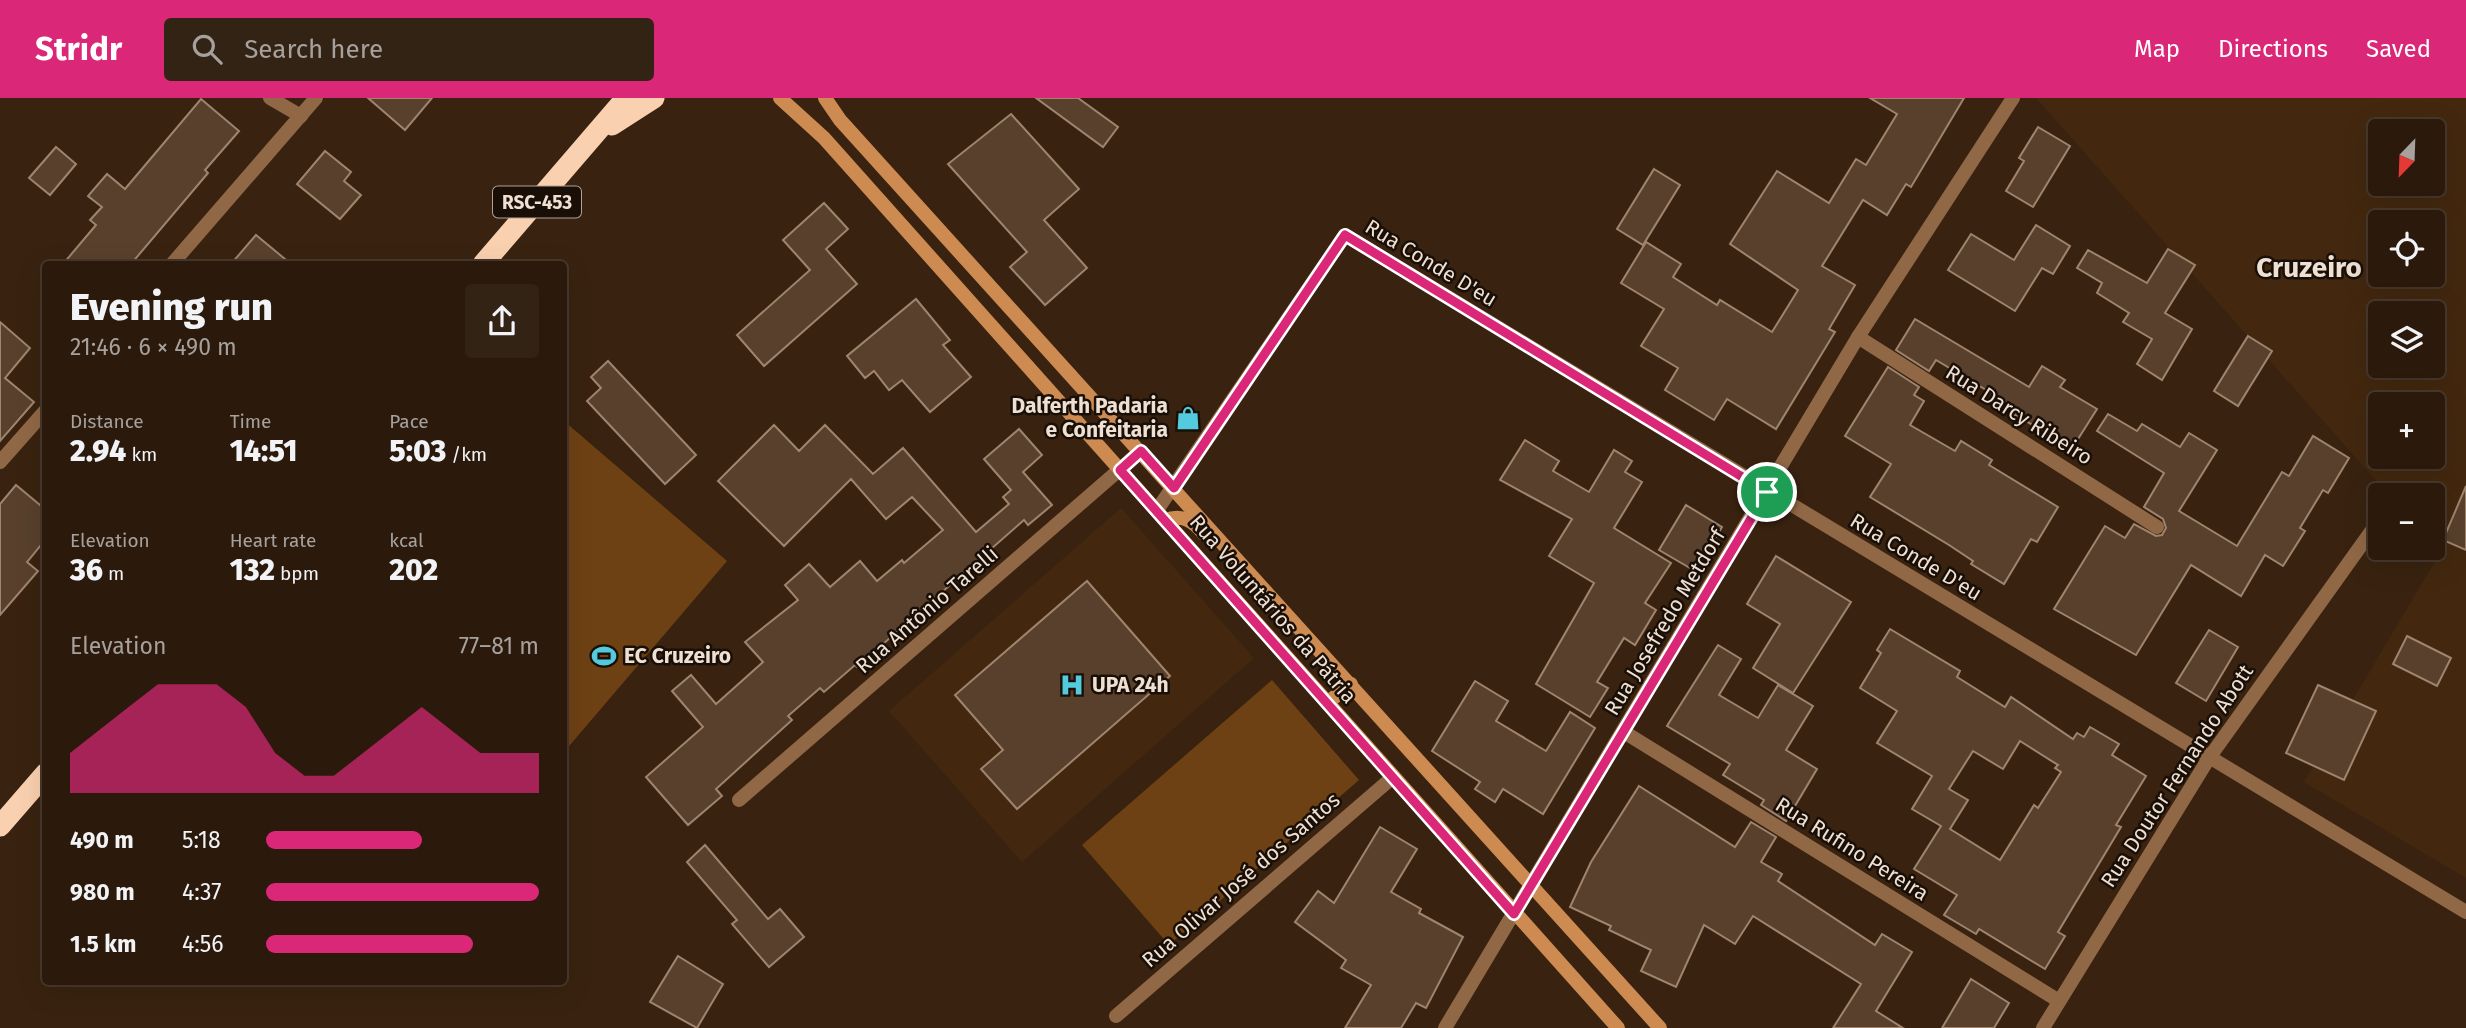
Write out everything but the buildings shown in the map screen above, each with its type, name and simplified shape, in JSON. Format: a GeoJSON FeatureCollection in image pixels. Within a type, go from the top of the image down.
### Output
{"type":"FeatureCollection","features":[{"type":"Feature","properties":{"kind":"highway"},"geometry":{"type":"LineString","coordinates":[[590,139],[613,98]]}},
{"type":"Feature","properties":{"kind":"highway","name":"RSC-453"},"geometry":{"type":"LineString","coordinates":[[486,261],[626,98]]}},
{"type":"Feature","properties":{"kind":"highway"},"geometry":{"type":"LineString","coordinates":[[590,139],[654,98]]}},
{"type":"Feature","properties":{"kind":"highway"},"geometry":{"type":"LineString","coordinates":[[0,825],[42,778]]}},
{"type":"Feature","properties":{"kind":"main road","name":"Rua Voluntários da Pátria"},"geometry":{"type":"LineString","coordinates":[[780,98],[824,138],[1618,1028]]}},
{"type":"Feature","properties":{"kind":"main road","name":"Rua Voluntários da Pátria"},"geometry":{"type":"LineString","coordinates":[[825,98],[840,120],[1249,569],[1660,1028]]}},
{"type":"Feature","properties":{"kind":"main road"},"geometry":{"type":"LineString","coordinates":[[1161,515],[1183,517],[1195,523],[1221,553],[1249,569]]}},
{"type":"Feature","properties":{"kind":"main road"},"geometry":{"type":"LineString","coordinates":[[1327,703],[1351,684]]}},
{"type":"Feature","properties":{"kind":"street"},"geometry":{"type":"LineString","coordinates":[[270,98],[300,116]]}},
{"type":"Feature","properties":{"kind":"street"},"geometry":{"type":"LineString","coordinates":[[175,261],[316,98]]}},
{"type":"Feature","properties":{"kind":"street","name":"Rua Josefredo Metdorf"},"geometry":{"type":"LineString","coordinates":[[1445,1028],[1858,337],[2013,98]]}},
{"type":"Feature","properties":{"kind":"street","name":"Rua Conde D'eu"},"geometry":{"type":"LineString","coordinates":[[1174,488],[1345,235],[2466,912]]}},
{"type":"Feature","properties":{"kind":"street","name":"Rua Darcy Ribeiro"},"geometry":{"type":"LineString","coordinates":[[1858,337],[2157,527]]}},
{"type":"Feature","properties":{"kind":"street"},"geometry":{"type":"LineString","coordinates":[[0,462],[42,415]]}},
{"type":"Feature","properties":{"kind":"street","name":"Rua Antônio Tarelli"},"geometry":{"type":"LineString","coordinates":[[739,800],[1141,451]]}},
{"type":"Feature","properties":{"kind":"street"},"geometry":{"type":"LineString","coordinates":[[1161,515],[1174,488]]}},
{"type":"Feature","properties":{"kind":"street","name":"Rua Doutor Fernando Abott"},"geometry":{"type":"LineString","coordinates":[[2043,1028],[2210,758],[2368,536]]}},
{"type":"Feature","properties":{"kind":"street","name":"Rua Rufino Pereira"},"geometry":{"type":"LineString","coordinates":[[1624,732],[2059,1001]]}},
{"type":"Feature","properties":{"kind":"street","name":"Rua Olivar José dos Santos"},"geometry":{"type":"LineString","coordinates":[[1116,1016],[1393,777]]}},
{"type":"Feature","properties":{"kind":"shaded area"},"geometry":{"type":"Polygon","coordinates":[[[2036,98],[2466,98],[2466,878],[2304,782],[2436,560],[2445,560],[2445,483],[2378,483],[2036,98]]]}},
{"type":"Feature","properties":{"kind":"shaded area","name":"EC Cruzeiro"},"geometry":{"type":"Polygon","coordinates":[[[567,424],[727,561],[567,748],[567,424]]]}},
{"type":"Feature","properties":{"kind":"shaded area","name":"UPA 24h"},"geometry":{"type":"Polygon","coordinates":[[[1121,508],[1254,658],[1022,862],[889,711],[1121,508]]]}},
{"type":"Feature","properties":{"kind":"shaded area"},"geometry":{"type":"Polygon","coordinates":[[[1272,680],[1359,780],[1169,945],[1082,845],[1272,680]]]}},
{"type":"Feature","properties":{"kind":"place","name":"Dalferth Padaria e Confeitaria"},"geometry":{"type":"Point","coordinates":[1188,418]}},
{"type":"Feature","properties":{"kind":"place","name":"EC Cruzeiro"},"geometry":{"type":"Point","coordinates":[604,656]}},
{"type":"Feature","properties":{"kind":"place","name":"UPA 24h"},"geometry":{"type":"Point","coordinates":[1072,685]}},
{"type":"Feature","properties":{"kind":"district","name":"Cruzeiro"},"geometry":{"type":"Point","coordinates":[2309,267]}},
{"type":"Feature","properties":{"kind":"route"},"geometry":{"type":"LineString","coordinates":[[1345,235],[1767,492],[1514,914],[1120,470],[1141,451],[1174,488],[1345,235]]}}]}
